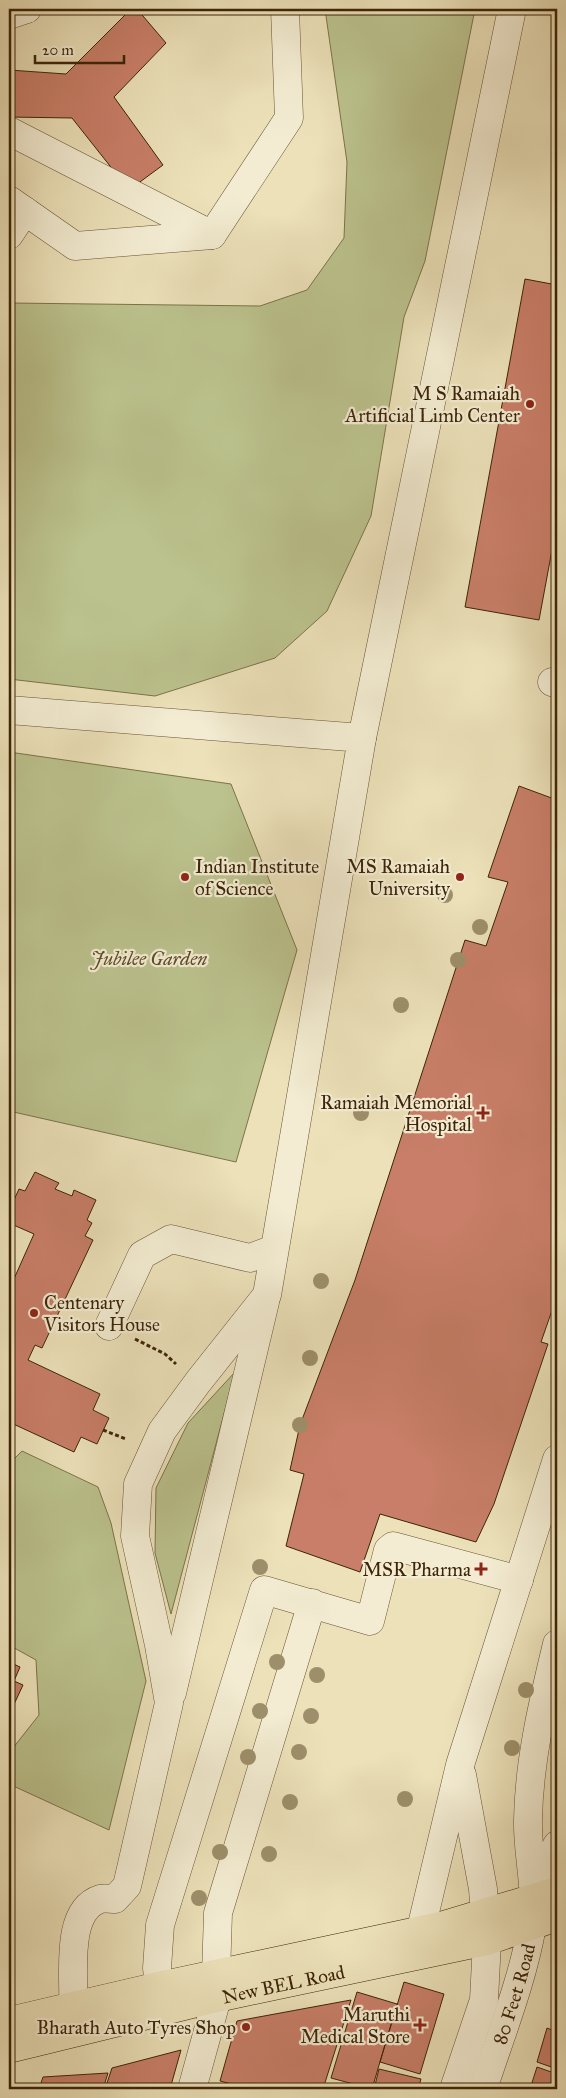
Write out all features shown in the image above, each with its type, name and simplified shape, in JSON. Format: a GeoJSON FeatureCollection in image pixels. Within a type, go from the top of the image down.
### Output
{"type":"FeatureCollection","features":[{"type":"Feature","properties":{"kind":"main road","name":"New BEL Road"},"geometry":{"type":"LineString","coordinates":[[9,2049],[217,1987],[485,1913],[546,1894]]}},
{"type":"Feature","properties":{"kind":"main road","name":"New BEL Road"},"geometry":{"type":"LineString","coordinates":[[9,2021],[159,1986],[217,1987],[487,1942],[545,1921]]}},
{"type":"Feature","properties":{"kind":"street"},"geometry":{"type":"LineString","coordinates":[[9,14],[27,9]]}},
{"type":"Feature","properties":{"kind":"street"},"geometry":{"type":"LineString","coordinates":[[212,235],[289,118],[285,9]]}},
{"type":"Feature","properties":{"kind":"street"},"geometry":{"type":"LineString","coordinates":[[73,2006],[72,1942],[83,1913],[92,1903],[102,1898],[116,1899],[127,1886],[267,1296],[362,738],[512,9]]}},
{"type":"Feature","properties":{"kind":"street"},"geometry":{"type":"LineString","coordinates":[[9,130],[212,235]]}},
{"type":"Feature","properties":{"kind":"street"},"geometry":{"type":"LineString","coordinates":[[9,235],[17,205],[75,246],[212,235]]}},
{"type":"Feature","properties":{"kind":"street"},"geometry":{"type":"LineString","coordinates":[[9,710],[362,738]]}},
{"type":"Feature","properties":{"kind":"street"},"geometry":{"type":"LineString","coordinates":[[109,1326],[142,1255],[171,1239],[250,1258],[274,1249]]}},
{"type":"Feature","properties":{"kind":"street"},"geometry":{"type":"LineString","coordinates":[[169,1703],[159,1645],[135,1536],[138,1484],[162,1432],[204,1375],[267,1296]]}},
{"type":"Feature","properties":{"kind":"street"},"geometry":{"type":"LineString","coordinates":[[421,1930],[460,1765],[557,1460]]}},
{"type":"Feature","properties":{"kind":"street"},"geometry":{"type":"LineString","coordinates":[[159,1986],[157,1968],[160,1925],[264,1590],[370,1621],[388,1550],[392,1546],[520,1580]]}},
{"type":"Feature","properties":{"kind":"street"},"geometry":{"type":"LineString","coordinates":[[192,2089],[217,1987],[218,1913],[312,1604]]}},
{"type":"Feature","properties":{"kind":"street"},"geometry":{"type":"LineString","coordinates":[[546,1894],[528,1820],[538,1720],[557,1644]]}},
{"type":"Feature","properties":{"kind":"street","name":"80 Feet Road"},"geometry":{"type":"LineString","coordinates":[[454,2089],[484,2000],[487,1942],[483,1889],[460,1765]]}},
{"type":"Feature","properties":{"kind":"street"},"geometry":{"type":"LineString","coordinates":[[546,1894],[544,1870],[557,1845]]}},
{"type":"Feature","properties":{"kind":"street","name":"80 Feet Road"},"geometry":{"type":"LineString","coordinates":[[484,2089],[511,2004],[545,1921],[546,1894]]}},
{"type":"Feature","properties":{"kind":"path"},"geometry":{"type":"LineString","coordinates":[[109,1326],[165,1354],[177,1366]]}},
{"type":"Feature","properties":{"kind":"path"},"geometry":{"type":"LineString","coordinates":[[103,1430],[122,1438]]}},
{"type":"Feature","properties":{"kind":"green space"},"geometry":{"type":"Polygon","coordinates":[[[325,9],[475,9],[425,261],[404,317],[371,516],[327,611],[275,658],[155,696],[9,679],[9,303],[260,306],[307,290],[344,238],[347,162],[325,9]]]}},
{"type":"Feature","properties":{"kind":"green space","name":"Jubilee Garden"},"geometry":{"type":"Polygon","coordinates":[[[9,752],[231,784],[297,950],[236,1162],[9,1111],[9,752]]]}},
{"type":"Feature","properties":{"kind":"green space"},"geometry":{"type":"Polygon","coordinates":[[[235,1372],[171,1614],[155,1553],[156,1488],[188,1423],[235,1372]]]}},
{"type":"Feature","properties":{"kind":"green space"},"geometry":{"type":"Polygon","coordinates":[[[22,1451],[98,1487],[111,1523],[146,1681],[109,1830],[9,1784],[9,1753],[39,1715],[36,1660],[9,1645],[9,1464],[22,1451]]]}},
{"type":"Feature","properties":{"kind":"building"},"geometry":{"type":"Polygon","coordinates":[[[131,9],[137,9],[166,43],[114,97],[163,165],[129,190],[72,118],[9,117],[9,70],[66,74],[131,9]]]}},
{"type":"Feature","properties":{"kind":"building","name":"M S Ramaiah Artificial Limb Center"},"geometry":{"type":"Polygon","coordinates":[[[525,279],[557,285],[557,523],[539,620],[465,607],[525,279]]]}},
{"type":"Feature","properties":{"kind":"building","name":"Ramaiah Memorial Hospital"},"geometry":{"type":"Polygon","coordinates":[[[519,786],[557,800],[557,1296],[541,1342],[548,1344],[494,1504],[476,1542],[380,1514],[360,1572],[286,1546],[304,1474],[290,1470],[300,1425],[355,1280],[465,940],[486,946],[508,882],[488,877],[519,786]]]}},
{"type":"Feature","properties":{"kind":"building","name":"Centenary Visitors House"},"geometry":{"type":"Polygon","coordinates":[[[35,1172],[59,1183],[55,1189],[72,1196],[74,1190],[96,1200],[87,1220],[92,1223],[85,1236],[93,1240],[42,1348],[35,1345],[28,1360],[100,1394],[93,1410],[109,1418],[97,1444],[81,1437],[74,1452],[9,1422],[9,1290],[34,1234],[9,1223],[9,1200],[13,1202],[19,1189],[25,1191],[35,1172]]]}},
{"type":"Feature","properties":{"kind":"building"},"geometry":{"type":"Polygon","coordinates":[[[9,1662],[20,1667],[14,1681],[23,1685],[9,1715],[9,1662]]]}},
{"type":"Feature","properties":{"kind":"building"},"geometry":{"type":"Polygon","coordinates":[[[404,1982],[444,1994],[420,2074],[380,2062],[404,1982]]]}},
{"type":"Feature","properties":{"kind":"building"},"geometry":{"type":"Polygon","coordinates":[[[357,1992],[397,2004],[372,2089],[331,2078],[357,1992]]]}},
{"type":"Feature","properties":{"kind":"building"},"geometry":{"type":"Polygon","coordinates":[[[351,2000],[323,2089],[251,2089],[220,2081],[237,2021],[351,2000]]]}},
{"type":"Feature","properties":{"kind":"building"},"geometry":{"type":"Polygon","coordinates":[[[547,2028],[557,2032],[557,2069],[537,2062],[547,2028]]]}},
{"type":"Feature","properties":{"kind":"building"},"geometry":{"type":"Polygon","coordinates":[[[181,2050],[170,2089],[105,2089],[112,2068],[181,2050]]]}},
{"type":"Feature","properties":{"kind":"building"},"geometry":{"type":"Polygon","coordinates":[[[537,2067],[557,2074],[557,2089],[530,2089],[537,2067]]]}},
{"type":"Feature","properties":{"kind":"building"},"geometry":{"type":"Polygon","coordinates":[[[379,2069],[421,2079],[418,2089],[374,2089],[379,2069]]]}},
{"type":"Feature","properties":{"kind":"building"},"geometry":{"type":"Polygon","coordinates":[[[108,2073],[103,2089],[39,2089],[43,2077],[108,2073]]]}},
{"type":"Feature","properties":{"kind":"place","name":"M S Ramaiah Artificial Limb Center"},"geometry":{"type":"Point","coordinates":[530,404]}},
{"type":"Feature","properties":{"kind":"place","name":"Indian Institute of Science"},"geometry":{"type":"Point","coordinates":[185,877]}},
{"type":"Feature","properties":{"kind":"place","name":"MS Ramaiah University"},"geometry":{"type":"Point","coordinates":[460,877]}},
{"type":"Feature","properties":{"kind":"place","name":"Ramaiah Memorial Hospital"},"geometry":{"type":"Point","coordinates":[483,1113]}},
{"type":"Feature","properties":{"kind":"place","name":"Centenary Visitors House"},"geometry":{"type":"Point","coordinates":[34,1313]}},
{"type":"Feature","properties":{"kind":"place","name":"MSR Pharma"},"geometry":{"type":"Point","coordinates":[481,1569]}},
{"type":"Feature","properties":{"kind":"place","name":"Maruthi Medical Store"},"geometry":{"type":"Point","coordinates":[420,2025]}},
{"type":"Feature","properties":{"kind":"place","name":"Bharath Auto Tyres Shop"},"geometry":{"type":"Point","coordinates":[246,2027]}}]}
